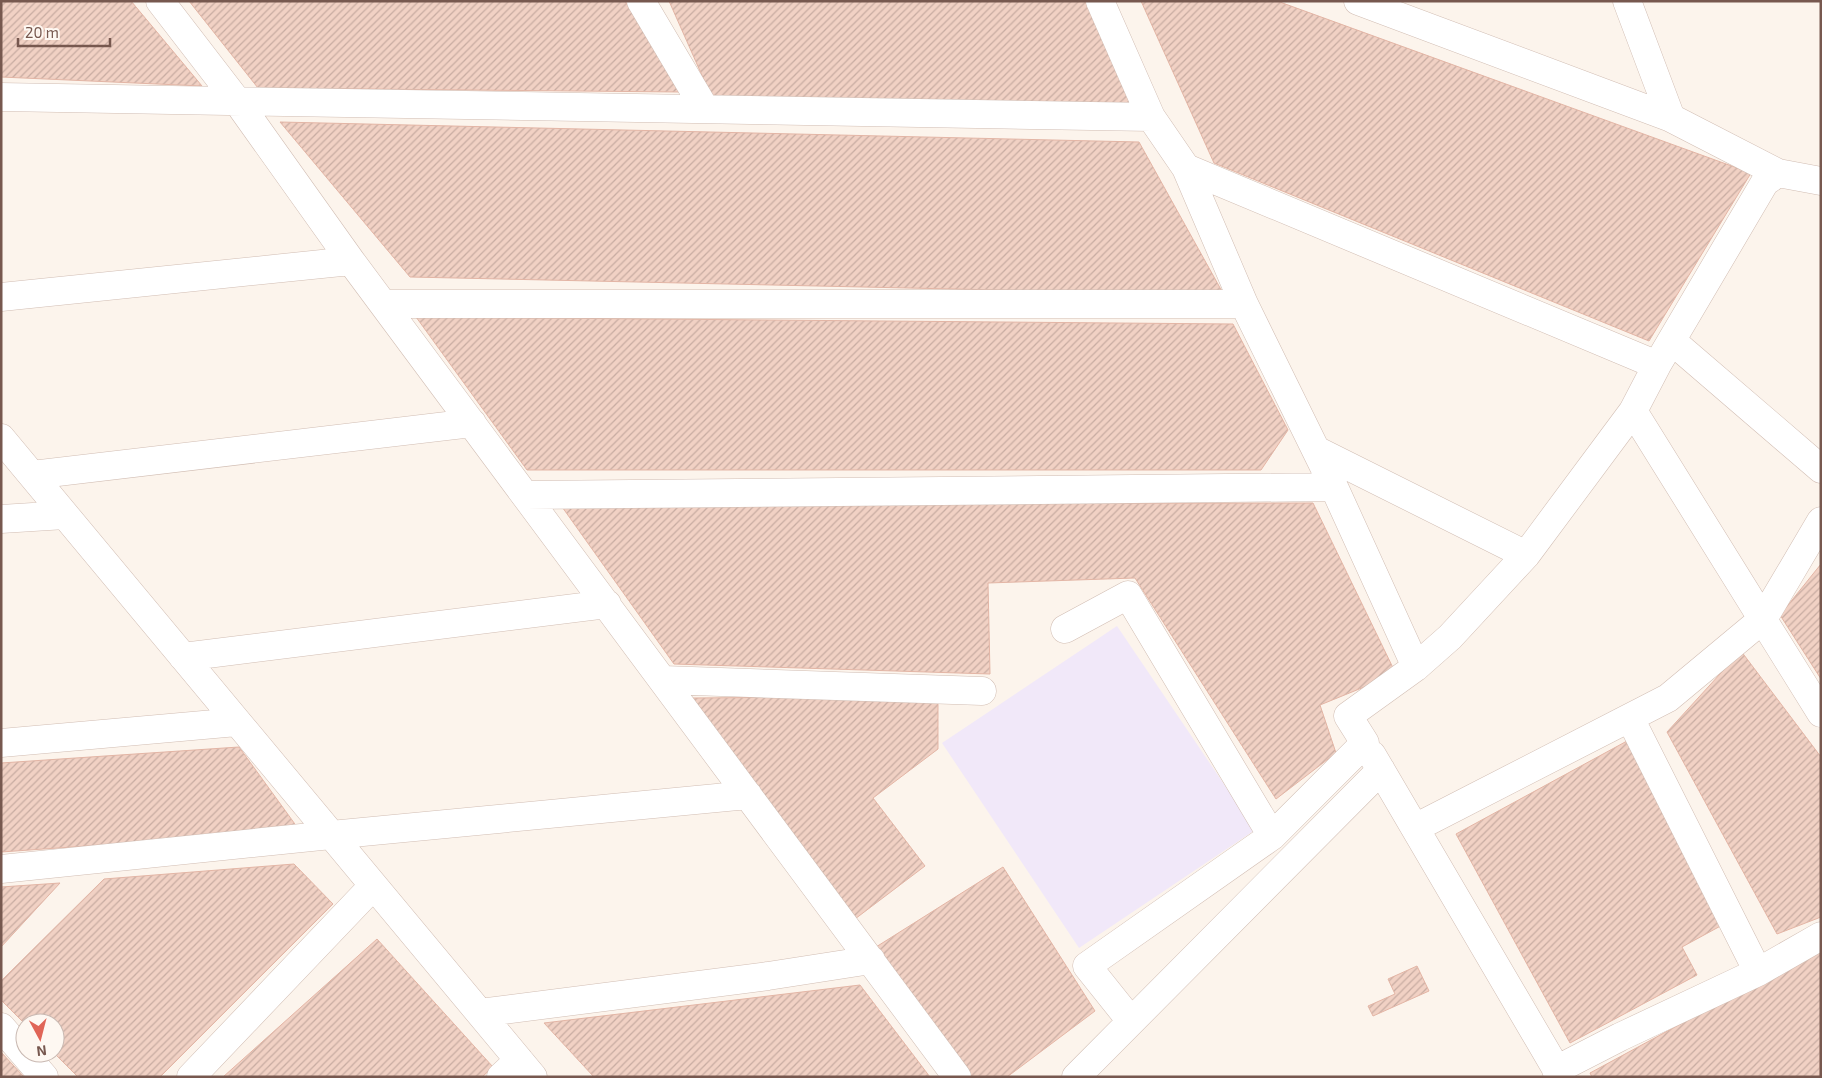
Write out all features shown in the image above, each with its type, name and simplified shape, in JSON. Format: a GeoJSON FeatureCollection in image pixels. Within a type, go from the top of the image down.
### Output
{"type":"FeatureCollection","features":[{"type":"Feature","properties":{"kind":"street"},"geometry":{"type":"LineString","coordinates":[[160,1],[237,101],[351,261],[957,1077]]}},
{"type":"Feature","properties":{"kind":"street"},"geometry":{"type":"LineString","coordinates":[[641,1],[705,109]]}},
{"type":"Feature","properties":{"kind":"street"},"geometry":{"type":"LineString","coordinates":[[1100,1],[1152,117],[1186,168],[1244,304],[1334,486],[1416,667]]}},
{"type":"Feature","properties":{"kind":"street"},"geometry":{"type":"LineString","coordinates":[[1358,1],[1671,118],[1778,173],[1819,179]]}},
{"type":"Feature","properties":{"kind":"street"},"geometry":{"type":"LineString","coordinates":[[1627,1],[1671,118]]}},
{"type":"Feature","properties":{"kind":"street"},"geometry":{"type":"LineString","coordinates":[[1,97],[1152,117]]}},
{"type":"Feature","properties":{"kind":"street"},"geometry":{"type":"LineString","coordinates":[[1186,168],[1657,366]]}},
{"type":"Feature","properties":{"kind":"street"},"geometry":{"type":"LineString","coordinates":[[1778,173],[1765,182],[1657,366],[1633,411],[1526,555],[1450,637],[1416,667],[1348,716],[1558,1073],[1620,1036],[1758,972],[1821,936]]}},
{"type":"Feature","properties":{"kind":"street"},"geometry":{"type":"LineString","coordinates":[[1,297],[351,261]]}},
{"type":"Feature","properties":{"kind":"street"},"geometry":{"type":"LineString","coordinates":[[384,304],[1244,304]]}},
{"type":"Feature","properties":{"kind":"street"},"geometry":{"type":"LineString","coordinates":[[1672,341],[1821,469]]}},
{"type":"Feature","properties":{"kind":"street"},"geometry":{"type":"LineString","coordinates":[[1633,411],[1821,713]]}},
{"type":"Feature","properties":{"kind":"street"},"geometry":{"type":"LineString","coordinates":[[32,476],[472,424]]}},
{"type":"Feature","properties":{"kind":"street"},"geometry":{"type":"LineString","coordinates":[[1,438],[480,1013],[518,1071]]}},
{"type":"Feature","properties":{"kind":"street"},"geometry":{"type":"LineString","coordinates":[[1316,450],[1526,555]]}},
{"type":"Feature","properties":{"kind":"street"},"geometry":{"type":"LineString","coordinates":[[526,495],[1334,486]]}},
{"type":"Feature","properties":{"kind":"street"},"geometry":{"type":"LineString","coordinates":[[1,519],[65,515]]}},
{"type":"Feature","properties":{"kind":"street"},"geometry":{"type":"LineString","coordinates":[[1415,828],[1668,698],[1763,619],[1821,521]]}},
{"type":"Feature","properties":{"kind":"street"},"geometry":{"type":"LineString","coordinates":[[1065,629],[1128,595],[1272,836]]}},
{"type":"Feature","properties":{"kind":"street"},"geometry":{"type":"LineString","coordinates":[[183,657],[607,604]]}},
{"type":"Feature","properties":{"kind":"street"},"geometry":{"type":"LineString","coordinates":[[663,680],[982,691]]}},
{"type":"Feature","properties":{"kind":"street"},"geometry":{"type":"LineString","coordinates":[[1630,718],[1758,972]]}},
{"type":"Feature","properties":{"kind":"street"},"geometry":{"type":"LineString","coordinates":[[1,743],[237,722]]}},
{"type":"Feature","properties":{"kind":"street"},"geometry":{"type":"LineString","coordinates":[[1131,1022],[1087,966],[1272,836],[1365,743]]}},
{"type":"Feature","properties":{"kind":"street"},"geometry":{"type":"LineString","coordinates":[[1076,1077],[1381,770]]}},
{"type":"Feature","properties":{"kind":"street"},"geometry":{"type":"LineString","coordinates":[[1,869],[748,795]]}},
{"type":"Feature","properties":{"kind":"street"},"geometry":{"type":"LineString","coordinates":[[190,1077],[373,886]]}},
{"type":"Feature","properties":{"kind":"street"},"geometry":{"type":"LineString","coordinates":[[480,1013],[768,976],[871,960]]}},
{"type":"Feature","properties":{"kind":"street"},"geometry":{"type":"LineString","coordinates":[[1,1027],[44,1077]]}},
{"type":"Feature","properties":{"kind":"shaded area"},"geometry":{"type":"Polygon","coordinates":[[[1117,626],[1255,830],[1079,948],[942,743],[1117,626]]]}},
{"type":"Feature","properties":{"kind":"building"},"geometry":{"type":"Polygon","coordinates":[[[1,1],[131,1],[202,86],[1,77],[1,1]]]}},
{"type":"Feature","properties":{"kind":"building"},"geometry":{"type":"Polygon","coordinates":[[[189,1],[625,1],[681,92],[258,88],[189,1]]]}},
{"type":"Feature","properties":{"kind":"building"},"geometry":{"type":"Polygon","coordinates":[[[669,1],[1085,1],[1134,103],[712,98],[669,1]]]}},
{"type":"Feature","properties":{"kind":"building"},"geometry":{"type":"Polygon","coordinates":[[[1141,1],[1277,1],[1751,173],[1649,341],[1214,163],[1141,1]]]}},
{"type":"Feature","properties":{"kind":"building"},"geometry":{"type":"Polygon","coordinates":[[[280,122],[1139,142],[1224,295],[410,277],[280,122]]]}},
{"type":"Feature","properties":{"kind":"building"},"geometry":{"type":"Polygon","coordinates":[[[416,317],[1233,324],[1288,430],[1261,470],[527,470],[416,317]]]}},
{"type":"Feature","properties":{"kind":"building"},"geometry":{"type":"Polygon","coordinates":[[[1313,503],[1396,674],[1320,705],[1336,753],[1276,799],[1135,578],[988,583],[990,674],[674,664],[560,504],[1313,503]]]}},
{"type":"Feature","properties":{"kind":"building"},"geometry":{"type":"Polygon","coordinates":[[[1821,564],[1821,679],[1780,615],[1821,564]]]}},
{"type":"Feature","properties":{"kind":"building"},"geometry":{"type":"Polygon","coordinates":[[[1741,651],[1821,757],[1821,917],[1777,934],[1667,732],[1741,651]]]}},
{"type":"Feature","properties":{"kind":"building"},"geometry":{"type":"Polygon","coordinates":[[[938,696],[938,749],[873,798],[925,866],[851,922],[693,698],[938,696]]]}},
{"type":"Feature","properties":{"kind":"building"},"geometry":{"type":"Polygon","coordinates":[[[1627,741],[1726,923],[1682,947],[1697,975],[1570,1043],[1456,834],[1627,741]]]}},
{"type":"Feature","properties":{"kind":"building"},"geometry":{"type":"Polygon","coordinates":[[[239,747],[300,831],[1,852],[1,763],[239,747]]]}},
{"type":"Feature","properties":{"kind":"building"},"geometry":{"type":"Polygon","coordinates":[[[294,864],[333,904],[160,1077],[78,1077],[64,1063],[65,1013],[15,1014],[1,1000],[1,981],[104,879],[294,864]]]}},
{"type":"Feature","properties":{"kind":"building"},"geometry":{"type":"Polygon","coordinates":[[[1003,867],[1095,1011],[1007,1077],[960,1077],[876,947],[1003,867]]]}},
{"type":"Feature","properties":{"kind":"building"},"geometry":{"type":"Polygon","coordinates":[[[60,883],[1,947],[1,887],[60,883]]]}},
{"type":"Feature","properties":{"kind":"building"},"geometry":{"type":"Polygon","coordinates":[[[377,939],[493,1067],[482,1077],[223,1077],[377,939]]]}},
{"type":"Feature","properties":{"kind":"building"},"geometry":{"type":"Polygon","coordinates":[[[1821,948],[1820,1077],[1592,1077],[1590,1073],[1821,948]]]}},
{"type":"Feature","properties":{"kind":"building"},"geometry":{"type":"Polygon","coordinates":[[[1417,966],[1429,991],[1373,1016],[1368,1006],[1395,994],[1388,979],[1417,966]]]}},
{"type":"Feature","properties":{"kind":"building"},"geometry":{"type":"Polygon","coordinates":[[[860,985],[930,1077],[594,1077],[544,1023],[860,985]]]}},
{"type":"Feature","properties":{"kind":"building"},"geometry":{"type":"Polygon","coordinates":[[[1,1052],[24,1077],[1,1077],[1,1052]]]}}]}
